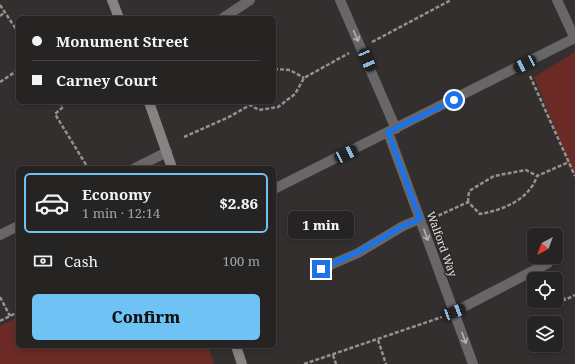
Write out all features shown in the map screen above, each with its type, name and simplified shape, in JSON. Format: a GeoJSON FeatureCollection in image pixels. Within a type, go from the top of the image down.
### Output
{"type":"FeatureCollection","features":[{"type":"Feature","properties":{"kind":"main road"},"geometry":{"type":"LineString","coordinates":[[112,0],[118,16]]}},
{"type":"Feature","properties":{"kind":"main road"},"geometry":{"type":"LineString","coordinates":[[150,104],[171,166]]}},
{"type":"Feature","properties":{"kind":"main road"},"geometry":{"type":"LineString","coordinates":[[237,348],[242,364]]}},
{"type":"Feature","properties":{"kind":"street"},"geometry":{"type":"LineString","coordinates":[[226,16],[250,0]]}},
{"type":"Feature","properties":{"kind":"street","name":"Walford Way"},"geometry":{"type":"LineString","coordinates":[[340,0],[361,47],[392,130],[421,221],[473,364]]}},
{"type":"Feature","properties":{"kind":"street"},"geometry":{"type":"LineString","coordinates":[[276,188],[575,38],[557,0]]}},
{"type":"Feature","properties":{"kind":"street"},"geometry":{"type":"LineString","coordinates":[[139,166],[167,152]]}},
{"type":"Feature","properties":{"kind":"street"},"geometry":{"type":"LineString","coordinates":[[321,269],[358,252],[403,226],[421,221]]}},
{"type":"Feature","properties":{"kind":"street"},"geometry":{"type":"LineString","coordinates":[[0,235],[16,227]]}},
{"type":"Feature","properties":{"kind":"street"},"geometry":{"type":"LineString","coordinates":[[454,312],[548,264]]}},
{"type":"Feature","properties":{"kind":"path"},"geometry":{"type":"LineString","coordinates":[[250,104],[259,110],[278,107],[295,94],[304,78],[450,0]]}},
{"type":"Feature","properties":{"kind":"path"},"geometry":{"type":"LineString","coordinates":[[0,5],[16,29]]}},
{"type":"Feature","properties":{"kind":"path"},"geometry":{"type":"LineString","coordinates":[[0,16],[5,12]]}},
{"type":"Feature","properties":{"kind":"path"},"geometry":{"type":"LineString","coordinates":[[525,64],[575,176]]}},
{"type":"Feature","properties":{"kind":"path"},"geometry":{"type":"LineString","coordinates":[[276,69],[290,70],[304,78]]}},
{"type":"Feature","properties":{"kind":"path"},"geometry":{"type":"LineString","coordinates":[[0,82],[16,71]]}},
{"type":"Feature","properties":{"kind":"path"},"geometry":{"type":"LineString","coordinates":[[62,104],[64,107],[55,114],[87,166]]}},
{"type":"Feature","properties":{"kind":"path"},"geometry":{"type":"LineString","coordinates":[[184,137],[229,117],[248,104]]}},
{"type":"Feature","properties":{"kind":"path"},"geometry":{"type":"LineString","coordinates":[[468,202],[480,214],[493,212],[523,197],[534,186],[537,176],[569,162]]}},
{"type":"Feature","properties":{"kind":"path"},"geometry":{"type":"LineString","coordinates":[[468,202],[469,191],[494,176],[526,170],[537,176]]}},
{"type":"Feature","properties":{"kind":"path"},"geometry":{"type":"LineString","coordinates":[[421,221],[468,202]]}},
{"type":"Feature","properties":{"kind":"path"},"geometry":{"type":"LineString","coordinates":[[563,296],[565,300],[575,296]]}},
{"type":"Feature","properties":{"kind":"path"},"geometry":{"type":"LineString","coordinates":[[0,297],[10,316]]}},
{"type":"Feature","properties":{"kind":"path"},"geometry":{"type":"LineString","coordinates":[[304,364],[333,356],[454,312]]}},
{"type":"Feature","properties":{"kind":"path"},"geometry":{"type":"LineString","coordinates":[[0,321],[16,313]]}},
{"type":"Feature","properties":{"kind":"path"},"geometry":{"type":"LineString","coordinates":[[378,340],[386,364]]}},
{"type":"Feature","properties":{"kind":"path"},"geometry":{"type":"LineString","coordinates":[[333,356],[336,364]]}},
{"type":"Feature","properties":{"kind":"shaded area"},"geometry":{"type":"Polygon","coordinates":[[[575,52],[575,177],[534,77],[575,52]]]}},
{"type":"Feature","properties":{"kind":"shaded area"},"geometry":{"type":"Polygon","coordinates":[[[16,318],[16,348],[209,348],[214,364],[0,364],[0,326],[16,318]]]}},
{"type":"Feature","properties":{"kind":"route"},"geometry":{"type":"LineString","coordinates":[[321,269],[358,252],[403,226],[420,219],[388,132],[454,100]]}}]}
